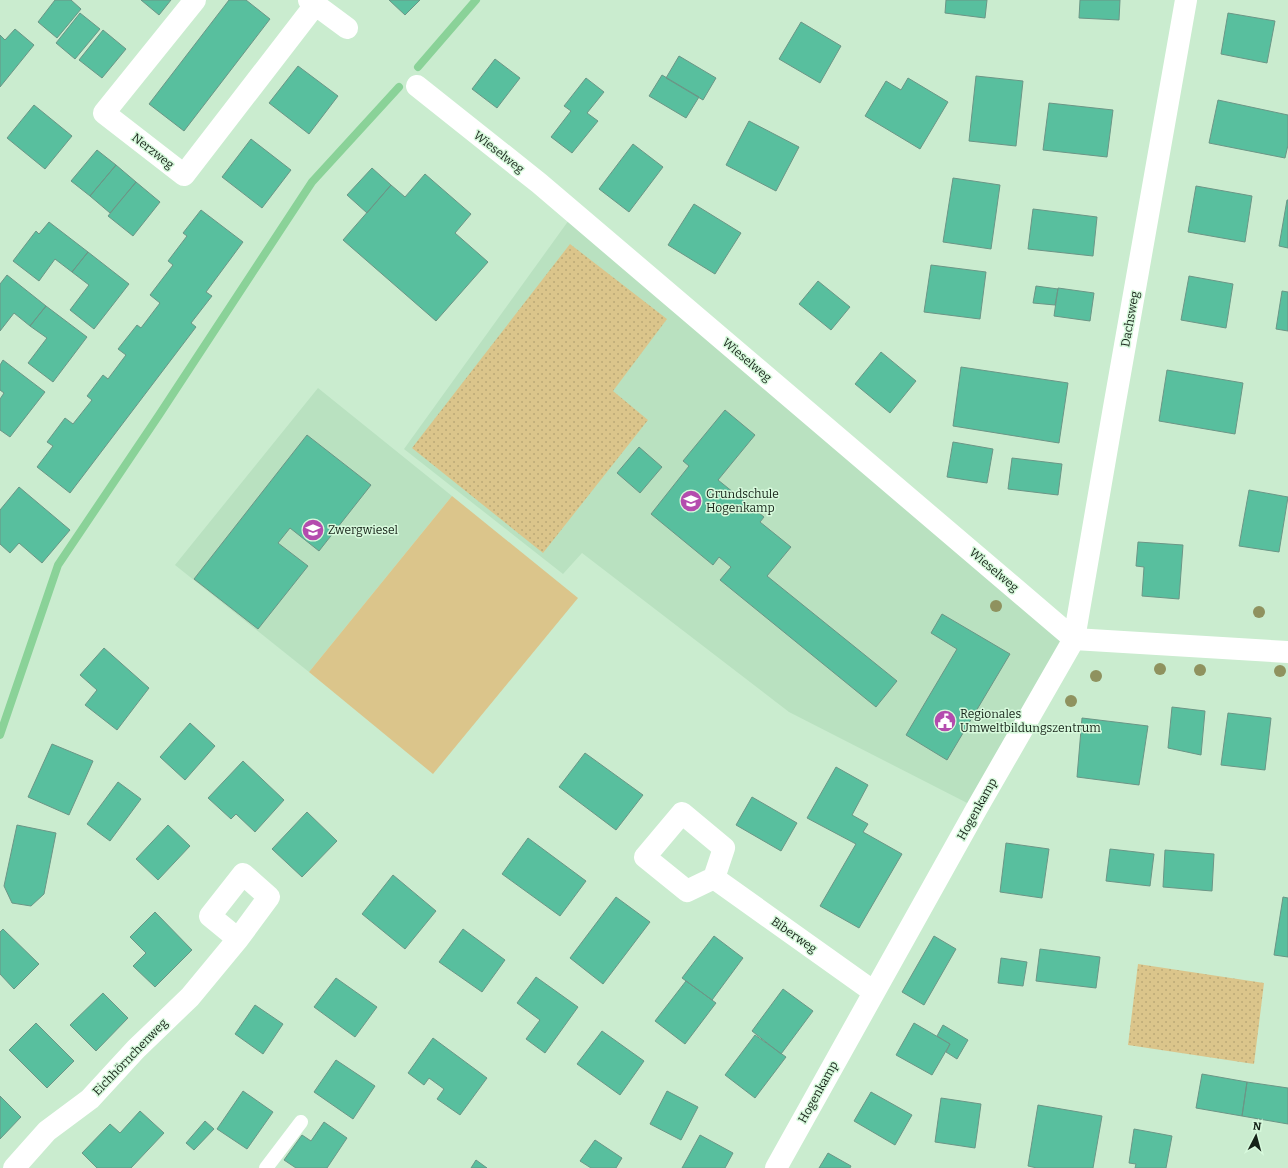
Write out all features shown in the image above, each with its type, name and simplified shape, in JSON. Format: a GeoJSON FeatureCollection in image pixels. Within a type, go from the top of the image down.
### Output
{"type":"FeatureCollection","features":[{"type":"Feature","properties":{"kind":"street","name":"Nerzweg"},"geometry":{"type":"LineString","coordinates":[[195,0],[104,113],[184,175],[312,2]]}},
{"type":"Feature","properties":{"kind":"street","name":"Dachsweg"},"geometry":{"type":"LineString","coordinates":[[1074,638],[1142,251],[1156,158],[1186,0]]}},
{"type":"Feature","properties":{"kind":"street"},"geometry":{"type":"LineString","coordinates":[[312,2],[347,28]]}},
{"type":"Feature","properties":{"kind":"street","name":"Wieselweg"},"geometry":{"type":"LineString","coordinates":[[417,86],[550,193],[1074,638]]}},
{"type":"Feature","properties":{"kind":"street"},"geometry":{"type":"LineString","coordinates":[[1074,638],[1288,652]]}},
{"type":"Feature","properties":{"kind":"street","name":"Hogenkamp"},"geometry":{"type":"LineString","coordinates":[[776,1168],[1074,638]]}},
{"type":"Feature","properties":{"kind":"street","name":"Biberweg"},"geometry":{"type":"LineString","coordinates":[[714,878],[874,992]]}},
{"type":"Feature","properties":{"kind":"street","name":"Eichhörnchenweg"},"geometry":{"type":"LineString","coordinates":[[14,1168],[47,1131],[90,1099],[136,1049],[190,997],[238,939]]}},
{"type":"Feature","properties":{"kind":"lane"},"geometry":{"type":"LineString","coordinates":[[266,1168],[301,1122]]}},
{"type":"Feature","properties":{"kind":"shaded area","name":"Grundschule Hogenkamp"},"geometry":{"type":"Polygon","coordinates":[[[574,213],[1074,639],[977,808],[789,712],[582,553],[563,574],[404,449],[574,213]]]}},
{"type":"Feature","properties":{"kind":"shaded area"},"geometry":{"type":"Polygon","coordinates":[[[570,244],[667,319],[613,391],[648,420],[543,553],[412,448],[570,244]]]}},
{"type":"Feature","properties":{"kind":"shaded area","name":"Zwergwiesel"},"geometry":{"type":"Polygon","coordinates":[[[318,388],[452,496],[309,672],[175,565],[318,388]]]}},
{"type":"Feature","properties":{"kind":"shaded area"},"geometry":{"type":"Polygon","coordinates":[[[452,496],[578,598],[433,774],[309,672],[452,496]]]}},
{"type":"Feature","properties":{"kind":"shaded area"},"geometry":{"type":"Polygon","coordinates":[[[1138,964],[1264,983],[1254,1064],[1128,1045],[1138,964]]]}},
{"type":"Feature","properties":{"kind":"building"},"geometry":{"type":"Polygon","coordinates":[[[55,0],[71,0],[81,9],[57,38],[38,22],[55,0]]]}},
{"type":"Feature","properties":{"kind":"building"},"geometry":{"type":"Polygon","coordinates":[[[141,0],[171,0],[159,15],[141,0]]]}},
{"type":"Feature","properties":{"kind":"building"},"geometry":{"type":"Polygon","coordinates":[[[229,0],[246,0],[270,19],[184,131],[149,104],[229,0]]]}},
{"type":"Feature","properties":{"kind":"building"},"geometry":{"type":"Polygon","coordinates":[[[389,0],[420,0],[405,15],[389,0]]]}},
{"type":"Feature","properties":{"kind":"building"},"geometry":{"type":"Polygon","coordinates":[[[946,0],[987,0],[985,18],[945,13],[946,0]]]}},
{"type":"Feature","properties":{"kind":"building"},"geometry":{"type":"Polygon","coordinates":[[[1080,0],[1120,0],[1119,20],[1079,18],[1080,0]]]}},
{"type":"Feature","properties":{"kind":"building"},"geometry":{"type":"Polygon","coordinates":[[[80,13],[100,29],[75,59],[56,43],[80,13]]]}},
{"type":"Feature","properties":{"kind":"building"},"geometry":{"type":"Polygon","coordinates":[[[1228,13],[1275,21],[1267,63],[1221,54],[1228,13]]]}},
{"type":"Feature","properties":{"kind":"building"},"geometry":{"type":"Polygon","coordinates":[[[801,22],[841,46],[820,83],[779,59],[801,22]]]}},
{"type":"Feature","properties":{"kind":"building"},"geometry":{"type":"Polygon","coordinates":[[[15,29],[34,45],[0,87],[0,35],[5,40],[15,29]]]}},
{"type":"Feature","properties":{"kind":"building"},"geometry":{"type":"Polygon","coordinates":[[[103,30],[126,49],[102,78],[79,60],[103,30]]]}},
{"type":"Feature","properties":{"kind":"building"},"geometry":{"type":"Polygon","coordinates":[[[679,56],[716,78],[703,100],[666,78],[679,56]]]}},
{"type":"Feature","properties":{"kind":"building"},"geometry":{"type":"Polygon","coordinates":[[[495,59],[520,78],[497,108],[472,89],[495,59]]]}},
{"type":"Feature","properties":{"kind":"building"},"geometry":{"type":"Polygon","coordinates":[[[298,66],[338,96],[309,134],[269,103],[298,66]]]}},
{"type":"Feature","properties":{"kind":"building"},"geometry":{"type":"Polygon","coordinates":[[[662,75],[699,97],[686,118],[649,96],[662,75]]]}},
{"type":"Feature","properties":{"kind":"building"},"geometry":{"type":"Polygon","coordinates":[[[976,76],[1023,81],[1016,146],[969,141],[976,76]]]}},
{"type":"Feature","properties":{"kind":"building"},"geometry":{"type":"Polygon","coordinates":[[[586,78],[604,92],[587,113],[598,121],[572,153],[551,137],[571,111],[564,106],[586,78]]]}},
{"type":"Feature","properties":{"kind":"building"},"geometry":{"type":"Polygon","coordinates":[[[908,78],[948,102],[920,149],[865,116],[886,81],[901,90],[908,78]]]}},
{"type":"Feature","properties":{"kind":"building"},"geometry":{"type":"Polygon","coordinates":[[[1218,100],[1288,115],[1288,145],[1285,158],[1209,143],[1218,100]]]}},
{"type":"Feature","properties":{"kind":"building"},"geometry":{"type":"Polygon","coordinates":[[[1049,103],[1113,110],[1107,157],[1043,150],[1049,103]]]}},
{"type":"Feature","properties":{"kind":"building"},"geometry":{"type":"Polygon","coordinates":[[[34,105],[72,136],[45,169],[7,138],[34,105]]]}},
{"type":"Feature","properties":{"kind":"building"},"geometry":{"type":"Polygon","coordinates":[[[749,121],[799,147],[776,191],[726,165],[749,121]]]}},
{"type":"Feature","properties":{"kind":"building"},"geometry":{"type":"Polygon","coordinates":[[[251,139],[291,170],[262,208],[222,177],[251,139]]]}},
{"type":"Feature","properties":{"kind":"building"},"geometry":{"type":"Polygon","coordinates":[[[633,144],[663,167],[629,212],[599,189],[633,144]]]}},
{"type":"Feature","properties":{"kind":"building"},"geometry":{"type":"Polygon","coordinates":[[[97,150],[116,165],[90,196],[71,181],[97,150]]]}},
{"type":"Feature","properties":{"kind":"building"},"geometry":{"type":"Polygon","coordinates":[[[116,165],[136,182],[110,213],[90,196],[116,165]]]}},
{"type":"Feature","properties":{"kind":"building"},"geometry":{"type":"Polygon","coordinates":[[[372,168],[391,185],[367,213],[347,195],[372,168]]]}},
{"type":"Feature","properties":{"kind":"building"},"geometry":{"type":"Polygon","coordinates":[[[425,174],[471,214],[455,233],[488,262],[436,321],[343,240],[391,185],[405,197],[425,174]]]}},
{"type":"Feature","properties":{"kind":"building"},"geometry":{"type":"Polygon","coordinates":[[[953,178],[1000,185],[991,249],[943,242],[953,178]]]}},
{"type":"Feature","properties":{"kind":"building"},"geometry":{"type":"Polygon","coordinates":[[[136,182],[160,202],[133,236],[108,216],[136,182]]]}},
{"type":"Feature","properties":{"kind":"building"},"geometry":{"type":"Polygon","coordinates":[[[1196,186],[1252,196],[1245,242],[1188,232],[1196,186]]]}},
{"type":"Feature","properties":{"kind":"building"},"geometry":{"type":"Polygon","coordinates":[[[1288,200],[1288,248],[1279,246],[1288,200]]]}},
{"type":"Feature","properties":{"kind":"building"},"geometry":{"type":"Polygon","coordinates":[[[694,204],[741,233],[715,274],[668,245],[694,204]]]}},
{"type":"Feature","properties":{"kind":"building"},"geometry":{"type":"Polygon","coordinates":[[[1033,209],[1097,217],[1093,256],[1028,249],[1033,209]]]}},
{"type":"Feature","properties":{"kind":"building"},"geometry":{"type":"Polygon","coordinates":[[[201,210],[243,242],[206,292],[212,296],[191,323],[196,327],[70,493],[37,467],[53,446],[47,442],[65,418],[73,424],[92,400],[87,396],[103,375],[108,379],[126,355],[118,349],[137,325],[141,328],[160,303],[150,295],[173,265],[168,261],[187,236],[183,233],[201,210]]]}},
{"type":"Feature","properties":{"kind":"building"},"geometry":{"type":"Polygon","coordinates":[[[49,222],[88,252],[72,272],[55,259],[39,281],[13,261],[36,231],[39,234],[49,222]]]}},
{"type":"Feature","properties":{"kind":"building"},"geometry":{"type":"Polygon","coordinates":[[[88,252],[129,284],[94,329],[70,310],[89,285],[72,272],[88,252]]]}},
{"type":"Feature","properties":{"kind":"building"},"geometry":{"type":"Polygon","coordinates":[[[931,265],[986,272],[980,319],[924,312],[931,265]]]}},
{"type":"Feature","properties":{"kind":"building"},"geometry":{"type":"Polygon","coordinates":[[[7,275],[46,306],[30,326],[14,313],[0,331],[0,284],[7,275]]]}},
{"type":"Feature","properties":{"kind":"building"},"geometry":{"type":"Polygon","coordinates":[[[1189,276],[1233,284],[1226,328],[1181,320],[1189,276]]]}},
{"type":"Feature","properties":{"kind":"building"},"geometry":{"type":"Polygon","coordinates":[[[818,281],[850,307],[831,330],[799,304],[818,281]]]}},
{"type":"Feature","properties":{"kind":"building"},"geometry":{"type":"Polygon","coordinates":[[[1036,286],[1058,289],[1055,305],[1033,303],[1036,286]]]}},
{"type":"Feature","properties":{"kind":"building"},"geometry":{"type":"Polygon","coordinates":[[[1058,288],[1094,293],[1090,321],[1054,316],[1058,288]]]}},
{"type":"Feature","properties":{"kind":"building"},"geometry":{"type":"Polygon","coordinates":[[[1282,291],[1288,292],[1288,331],[1276,329],[1282,291]]]}},
{"type":"Feature","properties":{"kind":"building"},"geometry":{"type":"Polygon","coordinates":[[[46,306],[87,337],[53,382],[28,363],[47,338],[30,326],[46,306]]]}},
{"type":"Feature","properties":{"kind":"building"},"geometry":{"type":"Polygon","coordinates":[[[881,352],[916,381],[890,413],[855,384],[881,352]]]}},
{"type":"Feature","properties":{"kind":"building"},"geometry":{"type":"Polygon","coordinates":[[[3,360],[45,392],[10,437],[0,430],[0,399],[4,393],[0,390],[0,365],[3,360]]]}},
{"type":"Feature","properties":{"kind":"building"},"geometry":{"type":"Polygon","coordinates":[[[961,367],[1068,383],[1059,443],[953,426],[961,367]]]}},
{"type":"Feature","properties":{"kind":"building"},"geometry":{"type":"Polygon","coordinates":[[[1167,370],[1243,383],[1235,434],[1159,421],[1167,370]]]}},
{"type":"Feature","properties":{"kind":"building","name":"Grundschule Hogenkamp"},"geometry":{"type":"Polygon","coordinates":[[[725,410],[755,435],[718,480],[764,517],[760,522],[791,547],[767,576],[897,681],[876,707],[720,580],[731,567],[719,557],[713,565],[651,514],[689,466],[683,461],[725,410]]]}},
{"type":"Feature","properties":{"kind":"building"},"geometry":{"type":"Polygon","coordinates":[[[307,435],[371,485],[319,551],[290,528],[278,543],[308,566],[258,629],[194,579],[307,435]]]}},
{"type":"Feature","properties":{"kind":"building"},"geometry":{"type":"Polygon","coordinates":[[[953,442],[993,449],[987,483],[947,477],[953,442]]]}},
{"type":"Feature","properties":{"kind":"building"},"geometry":{"type":"Polygon","coordinates":[[[639,447],[662,467],[640,493],[617,473],[639,447]]]}},
{"type":"Feature","properties":{"kind":"building"},"geometry":{"type":"Polygon","coordinates":[[[1012,458],[1062,464],[1058,495],[1008,489],[1012,458]]]}},
{"type":"Feature","properties":{"kind":"building"},"geometry":{"type":"Polygon","coordinates":[[[19,487],[70,530],[42,563],[19,543],[10,553],[0,544],[0,510],[19,487]]]}},
{"type":"Feature","properties":{"kind":"building"},"geometry":{"type":"Polygon","coordinates":[[[1249,490],[1288,497],[1279,552],[1239,546],[1249,490]]]}},
{"type":"Feature","properties":{"kind":"building"},"geometry":{"type":"Polygon","coordinates":[[[1138,542],[1183,545],[1179,599],[1142,596],[1144,567],[1136,566],[1138,542]]]}},
{"type":"Feature","properties":{"kind":"building"},"geometry":{"type":"Polygon","coordinates":[[[942,614],[1010,654],[947,760],[906,735],[957,649],[931,633],[942,614]]]}},
{"type":"Feature","properties":{"kind":"building"},"geometry":{"type":"Polygon","coordinates":[[[104,648],[149,688],[117,730],[85,705],[97,690],[80,675],[104,648]]]}},
{"type":"Feature","properties":{"kind":"building"},"geometry":{"type":"Polygon","coordinates":[[[1172,707],[1205,711],[1201,755],[1168,748],[1172,707]]]}},
{"type":"Feature","properties":{"kind":"building"},"geometry":{"type":"Polygon","coordinates":[[[1228,713],[1271,718],[1265,770],[1221,765],[1228,713]]]}},
{"type":"Feature","properties":{"kind":"building"},"geometry":{"type":"Polygon","coordinates":[[[1082,718],[1148,726],[1139,785],[1077,777],[1082,718]]]}},
{"type":"Feature","properties":{"kind":"building"},"geometry":{"type":"Polygon","coordinates":[[[190,723],[215,746],[185,780],[160,757],[190,723]]]}},
{"type":"Feature","properties":{"kind":"building"},"geometry":{"type":"Polygon","coordinates":[[[52,744],[93,761],[69,815],[28,797],[52,744]]]}},
{"type":"Feature","properties":{"kind":"building"},"geometry":{"type":"Polygon","coordinates":[[[585,753],[643,795],[616,830],[559,787],[585,753]]]}},
{"type":"Feature","properties":{"kind":"building"},"geometry":{"type":"Polygon","coordinates":[[[243,761],[284,800],[255,832],[236,814],[231,819],[208,798],[243,761]]]}},
{"type":"Feature","properties":{"kind":"building"},"geometry":{"type":"Polygon","coordinates":[[[836,767],[868,785],[852,815],[868,824],[863,832],[902,854],[859,928],[820,906],[856,844],[807,818],[836,767]]]}},
{"type":"Feature","properties":{"kind":"building"},"geometry":{"type":"Polygon","coordinates":[[[118,782],[141,799],[110,841],[87,824],[118,782]]]}},
{"type":"Feature","properties":{"kind":"building"},"geometry":{"type":"Polygon","coordinates":[[[752,797],[797,823],[781,851],[736,825],[752,797]]]}},
{"type":"Feature","properties":{"kind":"building"},"geometry":{"type":"Polygon","coordinates":[[[307,812],[337,841],[302,877],[272,849],[307,812]]]}},
{"type":"Feature","properties":{"kind":"building"},"geometry":{"type":"Polygon","coordinates":[[[17,825],[56,833],[44,894],[31,906],[12,903],[4,886],[17,825]]]}},
{"type":"Feature","properties":{"kind":"building"},"geometry":{"type":"Polygon","coordinates":[[[168,825],[190,846],[158,880],[136,859],[168,825]]]}},
{"type":"Feature","properties":{"kind":"building"},"geometry":{"type":"Polygon","coordinates":[[[528,838],[586,881],[560,916],[502,874],[528,838]]]}},
{"type":"Feature","properties":{"kind":"building"},"geometry":{"type":"Polygon","coordinates":[[[1006,843],[1049,849],[1042,898],[1000,892],[1006,843]]]}},
{"type":"Feature","properties":{"kind":"building"},"geometry":{"type":"Polygon","coordinates":[[[1110,849],[1154,854],[1150,886],[1106,881],[1110,849]]]}},
{"type":"Feature","properties":{"kind":"building"},"geometry":{"type":"Polygon","coordinates":[[[1165,850],[1214,854],[1212,891],[1163,887],[1165,850]]]}},
{"type":"Feature","properties":{"kind":"building"},"geometry":{"type":"Polygon","coordinates":[[[393,875],[436,911],[405,949],[362,914],[393,875]]]}},
{"type":"Feature","properties":{"kind":"building"},"geometry":{"type":"Polygon","coordinates":[[[616,897],[650,922],[603,984],[570,958],[616,897]]]}},
{"type":"Feature","properties":{"kind":"building"},"geometry":{"type":"Polygon","coordinates":[[[1283,897],[1288,898],[1288,957],[1274,955],[1283,897]]]}},
{"type":"Feature","properties":{"kind":"building"},"geometry":{"type":"Polygon","coordinates":[[[155,912],[192,950],[155,987],[133,966],[146,953],[130,937],[155,912]]]}},
{"type":"Feature","properties":{"kind":"building"},"geometry":{"type":"Polygon","coordinates":[[[3,929],[39,964],[14,989],[0,974],[0,932],[3,929]]]}},
{"type":"Feature","properties":{"kind":"building"},"geometry":{"type":"Polygon","coordinates":[[[463,929],[505,960],[482,992],[439,962],[463,929]]]}},
{"type":"Feature","properties":{"kind":"building"},"geometry":{"type":"Polygon","coordinates":[[[714,936],[743,958],[712,1000],[682,978],[714,936]]]}},
{"type":"Feature","properties":{"kind":"building"},"geometry":{"type":"Polygon","coordinates":[[[934,936],[956,949],[924,1005],[902,992],[934,936]]]}},
{"type":"Feature","properties":{"kind":"building"},"geometry":{"type":"Polygon","coordinates":[[[1040,949],[1100,957],[1096,988],[1036,981],[1040,949]]]}},
{"type":"Feature","properties":{"kind":"building"},"geometry":{"type":"Polygon","coordinates":[[[1001,958],[1027,962],[1023,986],[998,983],[1001,958]]]}},
{"type":"Feature","properties":{"kind":"building"},"geometry":{"type":"Polygon","coordinates":[[[536,977],[578,1007],[545,1053],[526,1039],[540,1020],[517,1003],[536,977]]]}},
{"type":"Feature","properties":{"kind":"building"},"geometry":{"type":"Polygon","coordinates":[[[336,978],[377,1007],[355,1037],[314,1007],[336,978]]]}},
{"type":"Feature","properties":{"kind":"building"},"geometry":{"type":"Polygon","coordinates":[[[686,981],[716,1003],[685,1044],[655,1021],[686,981]]]}},
{"type":"Feature","properties":{"kind":"building"},"geometry":{"type":"Polygon","coordinates":[[[783,989],[813,1011],[781,1054],[752,1031],[783,989]]]}},
{"type":"Feature","properties":{"kind":"building"},"geometry":{"type":"Polygon","coordinates":[[[103,993],[128,1018],[96,1051],[70,1025],[103,993]]]}},
{"type":"Feature","properties":{"kind":"building"},"geometry":{"type":"Polygon","coordinates":[[[255,1005],[283,1024],[263,1054],[235,1034],[255,1005]]]}},
{"type":"Feature","properties":{"kind":"building"},"geometry":{"type":"Polygon","coordinates":[[[36,1023],[74,1061],[47,1088],[9,1050],[36,1023]]]}},
{"type":"Feature","properties":{"kind":"building"},"geometry":{"type":"Polygon","coordinates":[[[914,1023],[950,1044],[932,1075],[896,1055],[914,1023]]]}},
{"type":"Feature","properties":{"kind":"building"},"geometry":{"type":"Polygon","coordinates":[[[943,1025],[968,1040],[957,1059],[946,1052],[950,1044],[937,1036],[943,1025]]]}},
{"type":"Feature","properties":{"kind":"building"},"geometry":{"type":"Polygon","coordinates":[[[602,1031],[644,1061],[620,1095],[577,1064],[602,1031]]]}},
{"type":"Feature","properties":{"kind":"building"},"geometry":{"type":"Polygon","coordinates":[[[755,1035],[786,1057],[755,1098],[725,1075],[755,1035]]]}},
{"type":"Feature","properties":{"kind":"building"},"geometry":{"type":"Polygon","coordinates":[[[433,1038],[487,1078],[460,1115],[437,1099],[444,1089],[429,1078],[424,1085],[408,1073],[433,1038]]]}},
{"type":"Feature","properties":{"kind":"building"},"geometry":{"type":"Polygon","coordinates":[[[336,1060],[375,1086],[353,1119],[314,1092],[336,1060]]]}},
{"type":"Feature","properties":{"kind":"building"},"geometry":{"type":"Polygon","coordinates":[[[1202,1074],[1247,1082],[1242,1116],[1196,1108],[1202,1074]]]}},
{"type":"Feature","properties":{"kind":"building"},"geometry":{"type":"Polygon","coordinates":[[[1247,1082],[1288,1088],[1288,1124],[1242,1116],[1247,1082]]]}},
{"type":"Feature","properties":{"kind":"building"},"geometry":{"type":"Polygon","coordinates":[[[243,1091],[273,1112],[247,1149],[217,1129],[243,1091]]]}},
{"type":"Feature","properties":{"kind":"building"},"geometry":{"type":"Polygon","coordinates":[[[667,1091],[698,1107],[681,1140],[650,1124],[667,1091]]]}},
{"type":"Feature","properties":{"kind":"building"},"geometry":{"type":"Polygon","coordinates":[[[871,1092],[912,1115],[895,1145],[854,1121],[871,1092]]]}},
{"type":"Feature","properties":{"kind":"building"},"geometry":{"type":"Polygon","coordinates":[[[0,1096],[21,1117],[0,1139],[0,1096]]]}},
{"type":"Feature","properties":{"kind":"building"},"geometry":{"type":"Polygon","coordinates":[[[941,1098],[981,1104],[975,1148],[935,1142],[941,1098]]]}},
{"type":"Feature","properties":{"kind":"building"},"geometry":{"type":"Polygon","coordinates":[[[1038,1105],[1102,1116],[1093,1168],[1037,1168],[1028,1166],[1038,1105]]]}},
{"type":"Feature","properties":{"kind":"building"},"geometry":{"type":"Polygon","coordinates":[[[140,1111],[164,1133],[131,1168],[97,1168],[82,1153],[110,1124],[120,1133],[140,1111]]]}},
{"type":"Feature","properties":{"kind":"building"},"geometry":{"type":"Polygon","coordinates":[[[205,1121],[214,1129],[194,1150],[186,1143],[205,1121]]]}},
{"type":"Feature","properties":{"kind":"building"},"geometry":{"type":"Polygon","coordinates":[[[324,1122],[347,1138],[327,1168],[296,1168],[284,1160],[302,1135],[311,1141],[324,1122]]]}},
{"type":"Feature","properties":{"kind":"building"},"geometry":{"type":"Polygon","coordinates":[[[1134,1129],[1172,1136],[1166,1168],[1135,1168],[1136,1164],[1129,1163],[1134,1129]]]}},
{"type":"Feature","properties":{"kind":"building"},"geometry":{"type":"Polygon","coordinates":[[[700,1135],[733,1153],[725,1168],[682,1168],[700,1135]]]}},
{"type":"Feature","properties":{"kind":"building"},"geometry":{"type":"Polygon","coordinates":[[[595,1140],[622,1158],[616,1168],[591,1168],[580,1161],[595,1140]]]}},
{"type":"Feature","properties":{"kind":"building"},"geometry":{"type":"Polygon","coordinates":[[[828,1153],[851,1166],[850,1168],[819,1168],[828,1153]]]}},
{"type":"Feature","properties":{"kind":"building"},"geometry":{"type":"Polygon","coordinates":[[[476,1160],[487,1168],[471,1168],[476,1160]]]}},
{"type":"Feature","properties":{"kind":"waterway"},"geometry":{"type":"LineString","coordinates":[[418,67],[476,0]]}},
{"type":"Feature","properties":{"kind":"waterway"},"geometry":{"type":"LineString","coordinates":[[0,735],[58,565],[159,415],[312,182],[399,87]]}},
{"type":"Feature","properties":{"kind":"place","name":"Grundschule Hogenkamp"},"geometry":{"type":"Point","coordinates":[691,501]}},
{"type":"Feature","properties":{"kind":"place","name":"Zwergwiesel"},"geometry":{"type":"Point","coordinates":[313,530]}},
{"type":"Feature","properties":{"kind":"place","name":"Regionales Umweltbildungszentrum"},"geometry":{"type":"Point","coordinates":[945,721]}}]}
